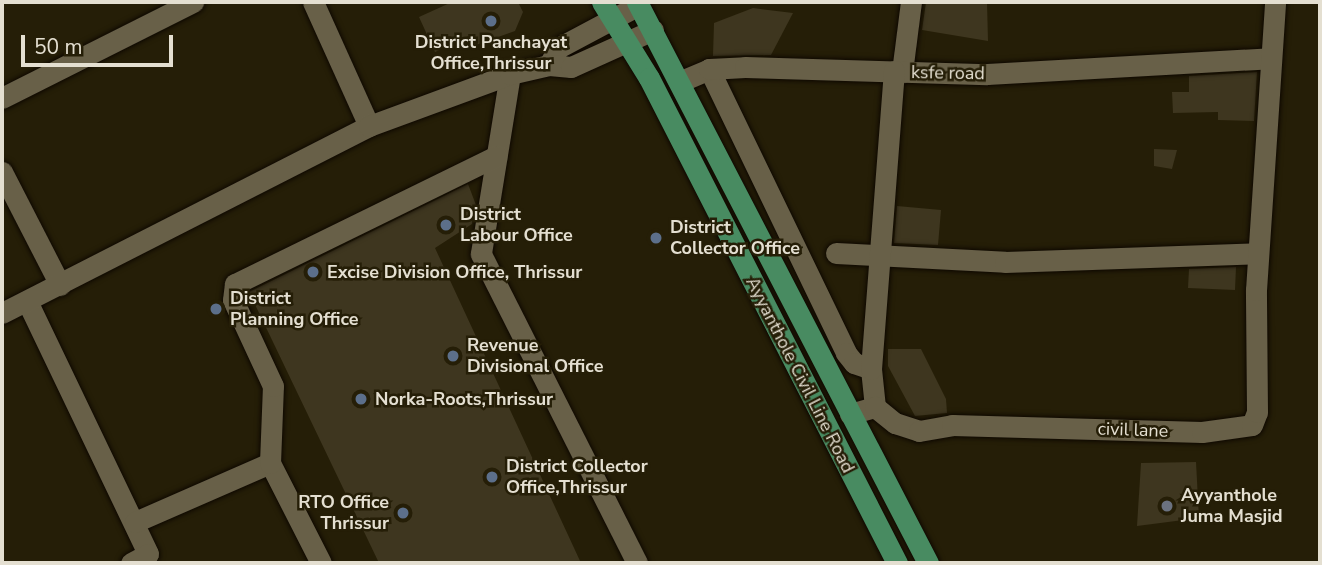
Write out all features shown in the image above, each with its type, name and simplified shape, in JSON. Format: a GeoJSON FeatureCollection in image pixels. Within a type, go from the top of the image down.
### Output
{"type":"FeatureCollection","features":[{"type":"Feature","properties":{"kind":"main road","name":"Ayyanthole Civil Line Road"},"geometry":{"type":"LineString","coordinates":[[638,3],[928,563]]}},
{"type":"Feature","properties":{"kind":"main road","name":"Ayyanthole Civil Line Road"},"geometry":{"type":"LineString","coordinates":[[608,10],[629,45],[897,563]]}},
{"type":"Feature","properties":{"kind":"main road"},"geometry":{"type":"LineString","coordinates":[[832,439],[853,420]]}},
{"type":"Feature","properties":{"kind":"street"},"geometry":{"type":"LineString","coordinates":[[2,99],[193,2]]}},
{"type":"Feature","properties":{"kind":"street"},"geometry":{"type":"LineString","coordinates":[[313,2],[369,126]]}},
{"type":"Feature","properties":{"kind":"street"},"geometry":{"type":"LineString","coordinates":[[853,420],[876,407],[871,369],[880,256],[898,71],[911,2]]}},
{"type":"Feature","properties":{"kind":"street","name":"civil lane"},"geometry":{"type":"LineString","coordinates":[[876,407],[895,423],[919,431],[967,425],[1202,432],[1252,425],[1257,400],[1258,253],[1275,2]]}},
{"type":"Feature","properties":{"kind":"street"},"geometry":{"type":"LineString","coordinates":[[549,65],[558,48],[608,10],[638,3]]}},
{"type":"Feature","properties":{"kind":"street"},"geometry":{"type":"LineString","coordinates":[[2,313],[369,126],[510,74],[549,65],[571,67],[629,45],[653,30]]}},
{"type":"Feature","properties":{"kind":"street","name":"ksfe road"},"geometry":{"type":"LineString","coordinates":[[680,82],[709,69],[995,74],[1219,64],[1271,58]]}},
{"type":"Feature","properties":{"kind":"street"},"geometry":{"type":"LineString","coordinates":[[709,69],[846,353],[853,363],[871,369]]}},
{"type":"Feature","properties":{"kind":"street"},"geometry":{"type":"LineString","coordinates":[[510,74],[481,254],[637,563]]}},
{"type":"Feature","properties":{"kind":"street"},"geometry":{"type":"LineString","coordinates":[[321,563],[270,463],[273,386],[233,300],[235,284],[243,276],[496,156]]}},
{"type":"Feature","properties":{"kind":"street"},"geometry":{"type":"LineString","coordinates":[[2,172],[60,285]]}},
{"type":"Feature","properties":{"kind":"street"},"geometry":{"type":"LineString","coordinates":[[836,253],[1037,262],[1258,253]]}},
{"type":"Feature","properties":{"kind":"street"},"geometry":{"type":"LineString","coordinates":[[27,301],[135,522],[144,560]]}},
{"type":"Feature","properties":{"kind":"street"},"geometry":{"type":"LineString","coordinates":[[135,522],[270,463]]}},
{"type":"Feature","properties":{"kind":"building"},"geometry":{"type":"Polygon","coordinates":[[[452,2],[518,2],[523,12],[515,31],[473,46],[469,36],[435,52],[419,17],[452,2]]]}},
{"type":"Feature","properties":{"kind":"building"},"geometry":{"type":"Polygon","coordinates":[[[926,2],[987,2],[988,41],[922,30],[926,2]]]}},
{"type":"Feature","properties":{"kind":"building"},"geometry":{"type":"Polygon","coordinates":[[[753,8],[793,13],[771,55],[713,56],[714,23],[753,8]]]}},
{"type":"Feature","properties":{"kind":"building"},"geometry":{"type":"Polygon","coordinates":[[[1257,72],[1254,121],[1218,120],[1218,112],[1173,113],[1172,92],[1189,92],[1189,76],[1257,72]]]}},
{"type":"Feature","properties":{"kind":"building"},"geometry":{"type":"Polygon","coordinates":[[[1154,149],[1177,150],[1172,169],[1154,166],[1154,149]]]}},
{"type":"Feature","properties":{"kind":"building"},"geometry":{"type":"Polygon","coordinates":[[[468,184],[476,205],[472,224],[435,248],[581,563],[379,563],[249,292],[468,184]]]}},
{"type":"Feature","properties":{"kind":"building"},"geometry":{"type":"Polygon","coordinates":[[[897,206],[941,210],[938,245],[894,243],[897,206]]]}},
{"type":"Feature","properties":{"kind":"building"},"geometry":{"type":"Polygon","coordinates":[[[1236,267],[1235,290],[1188,288],[1189,269],[1236,267]]]}},
{"type":"Feature","properties":{"kind":"building"},"geometry":{"type":"Polygon","coordinates":[[[888,349],[921,349],[946,399],[947,413],[915,416],[888,366],[888,349]]]}},
{"type":"Feature","properties":{"kind":"building","name":"Ayyanthole Juma Masjid"},"geometry":{"type":"Polygon","coordinates":[[[1196,462],[1199,518],[1137,526],[1141,463],[1196,462]]]}},
{"type":"Feature","properties":{"kind":"place","name":"District Panchayat Office,Thrissur"},"geometry":{"type":"Point","coordinates":[491,21]}},
{"type":"Feature","properties":{"kind":"place","name":"District Labour Office"},"geometry":{"type":"Point","coordinates":[446,225]}},
{"type":"Feature","properties":{"kind":"place","name":"District Collector Office"},"geometry":{"type":"Point","coordinates":[656,238]}},
{"type":"Feature","properties":{"kind":"place","name":"Excise Division Office, Thrissur"},"geometry":{"type":"Point","coordinates":[313,272]}},
{"type":"Feature","properties":{"kind":"place","name":"District Planning Office"},"geometry":{"type":"Point","coordinates":[216,309]}},
{"type":"Feature","properties":{"kind":"place","name":"Revenue Divisional Office"},"geometry":{"type":"Point","coordinates":[453,356]}},
{"type":"Feature","properties":{"kind":"place","name":"Norka-Roots,Thrissur"},"geometry":{"type":"Point","coordinates":[361,399]}},
{"type":"Feature","properties":{"kind":"place","name":"District Collector Office,Thrissur"},"geometry":{"type":"Point","coordinates":[492,477]}},
{"type":"Feature","properties":{"kind":"place","name":"Ayyanthole Juma Masjid"},"geometry":{"type":"Point","coordinates":[1167,506]}},
{"type":"Feature","properties":{"kind":"place","name":"RTO Office Thrissur"},"geometry":{"type":"Point","coordinates":[403,513]}}]}
